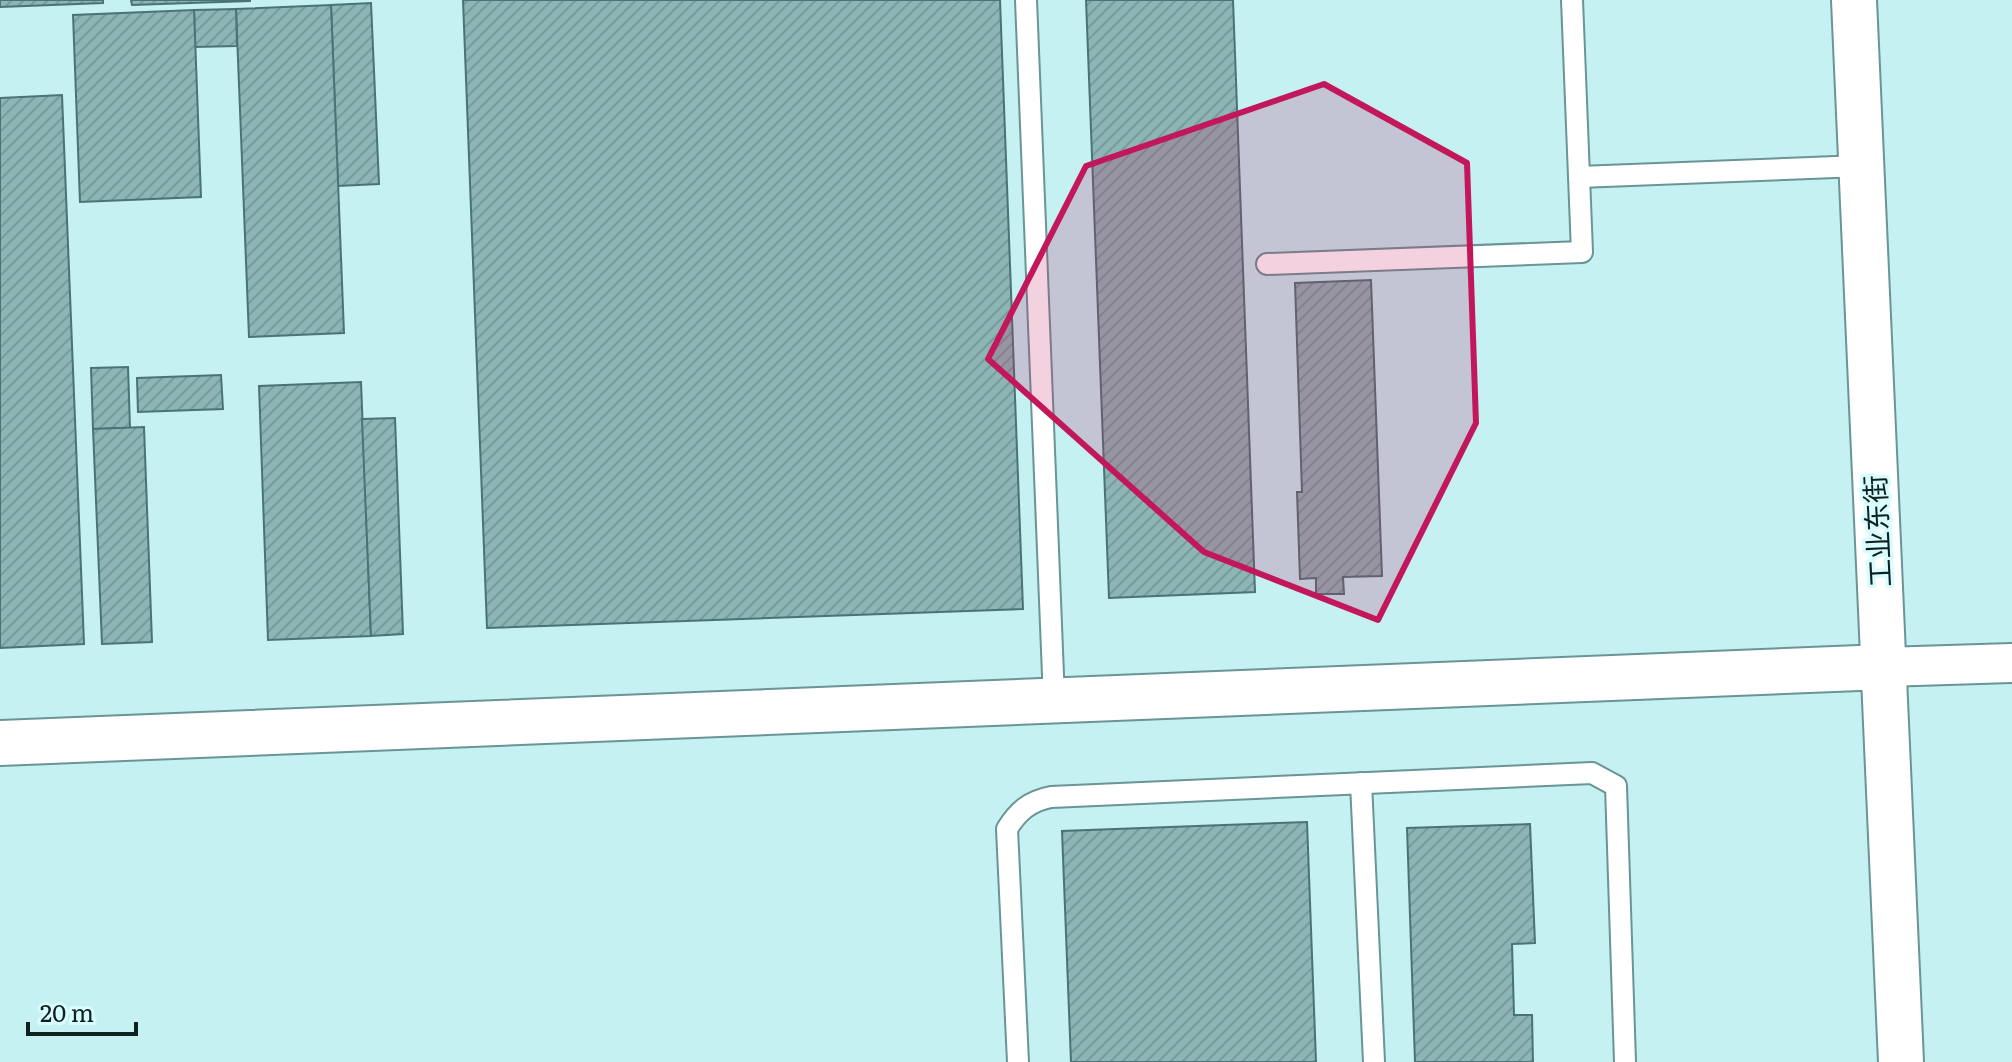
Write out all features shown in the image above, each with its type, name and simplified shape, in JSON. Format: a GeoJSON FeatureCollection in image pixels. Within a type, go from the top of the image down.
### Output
{"type":"FeatureCollection","features":[{"type":"Feature","properties":{"kind":"street","name":"工业东街"},"geometry":{"type":"LineString","coordinates":[[1854,0],[1901,1062]]}},
{"type":"Feature","properties":{"kind":"street"},"geometry":{"type":"LineString","coordinates":[[0,743],[2012,663]]}},
{"type":"Feature","properties":{"kind":"lane"},"geometry":{"type":"LineString","coordinates":[[1026,0],[1054,700]]}},
{"type":"Feature","properties":{"kind":"lane"},"geometry":{"type":"LineString","coordinates":[[1267,264],[1582,252],[1572,0]]}},
{"type":"Feature","properties":{"kind":"lane"},"geometry":{"type":"LineString","coordinates":[[1579,177],[1861,166]]}},
{"type":"Feature","properties":{"kind":"lane"},"geometry":{"type":"LineString","coordinates":[[1018,1062],[1007,829],[1026,806],[1051,797],[1592,773],[1616,786],[1625,1062]]}},
{"type":"Feature","properties":{"kind":"lane"},"geometry":{"type":"LineString","coordinates":[[1361,783],[1374,1062]]}},
{"type":"Feature","properties":{"kind":"highlighted area"},"geometry":{"type":"Polygon","coordinates":[[[1324,84],[1467,163],[1476,423],[1378,620],[1204,552],[988,359],[1086,166],[1324,84]]]}},
{"type":"Feature","properties":{"kind":"building"},"geometry":{"type":"Polygon","coordinates":[[[0,0],[103,0],[103,3],[0,7],[0,0]]]}},
{"type":"Feature","properties":{"kind":"building"},"geometry":{"type":"Polygon","coordinates":[[[131,0],[250,0],[250,1],[132,5],[131,0]]]}},
{"type":"Feature","properties":{"kind":"building"},"geometry":{"type":"Polygon","coordinates":[[[463,0],[1000,0],[1023,609],[487,628],[463,0]]]}},
{"type":"Feature","properties":{"kind":"building"},"geometry":{"type":"Polygon","coordinates":[[[1086,0],[1233,0],[1255,592],[1109,598],[1086,0]]]}},
{"type":"Feature","properties":{"kind":"building"},"geometry":{"type":"Polygon","coordinates":[[[371,3],[379,184],[338,186],[331,5],[371,3]]]}},
{"type":"Feature","properties":{"kind":"building"},"geometry":{"type":"Polygon","coordinates":[[[331,5],[344,333],[249,337],[236,9],[331,5]]]}},
{"type":"Feature","properties":{"kind":"building"},"geometry":{"type":"Polygon","coordinates":[[[236,9],[237,46],[195,47],[194,10],[236,9]]]}},
{"type":"Feature","properties":{"kind":"building"},"geometry":{"type":"Polygon","coordinates":[[[194,10],[201,197],[80,202],[73,15],[194,10]]]}},
{"type":"Feature","properties":{"kind":"building"},"geometry":{"type":"Polygon","coordinates":[[[62,95],[84,644],[0,648],[0,98],[62,95]]]}},
{"type":"Feature","properties":{"kind":"building"},"geometry":{"type":"Polygon","coordinates":[[[1371,280],[1382,576],[1343,577],[1344,594],[1316,594],[1316,578],[1300,579],[1297,492],[1302,492],[1295,283],[1371,280]]]}},
{"type":"Feature","properties":{"kind":"building"},"geometry":{"type":"Polygon","coordinates":[[[128,367],[130,428],[93,429],[91,368],[128,367]]]}},
{"type":"Feature","properties":{"kind":"building"},"geometry":{"type":"Polygon","coordinates":[[[221,375],[223,409],[138,412],[137,378],[221,375]]]}},
{"type":"Feature","properties":{"kind":"building"},"geometry":{"type":"Polygon","coordinates":[[[361,382],[371,636],[268,640],[259,386],[361,382]]]}},
{"type":"Feature","properties":{"kind":"building"},"geometry":{"type":"Polygon","coordinates":[[[395,418],[403,634],[371,636],[362,419],[395,418]]]}},
{"type":"Feature","properties":{"kind":"building"},"geometry":{"type":"Polygon","coordinates":[[[144,427],[152,642],[102,644],[93,429],[144,427]]]}},
{"type":"Feature","properties":{"kind":"building"},"geometry":{"type":"Polygon","coordinates":[[[1307,822],[1316,1062],[1071,1062],[1062,831],[1307,822]]]}},
{"type":"Feature","properties":{"kind":"building"},"geometry":{"type":"Polygon","coordinates":[[[1530,824],[1535,943],[1512,944],[1514,1015],[1532,1015],[1533,1062],[1415,1062],[1407,828],[1530,824]]]}}]}
